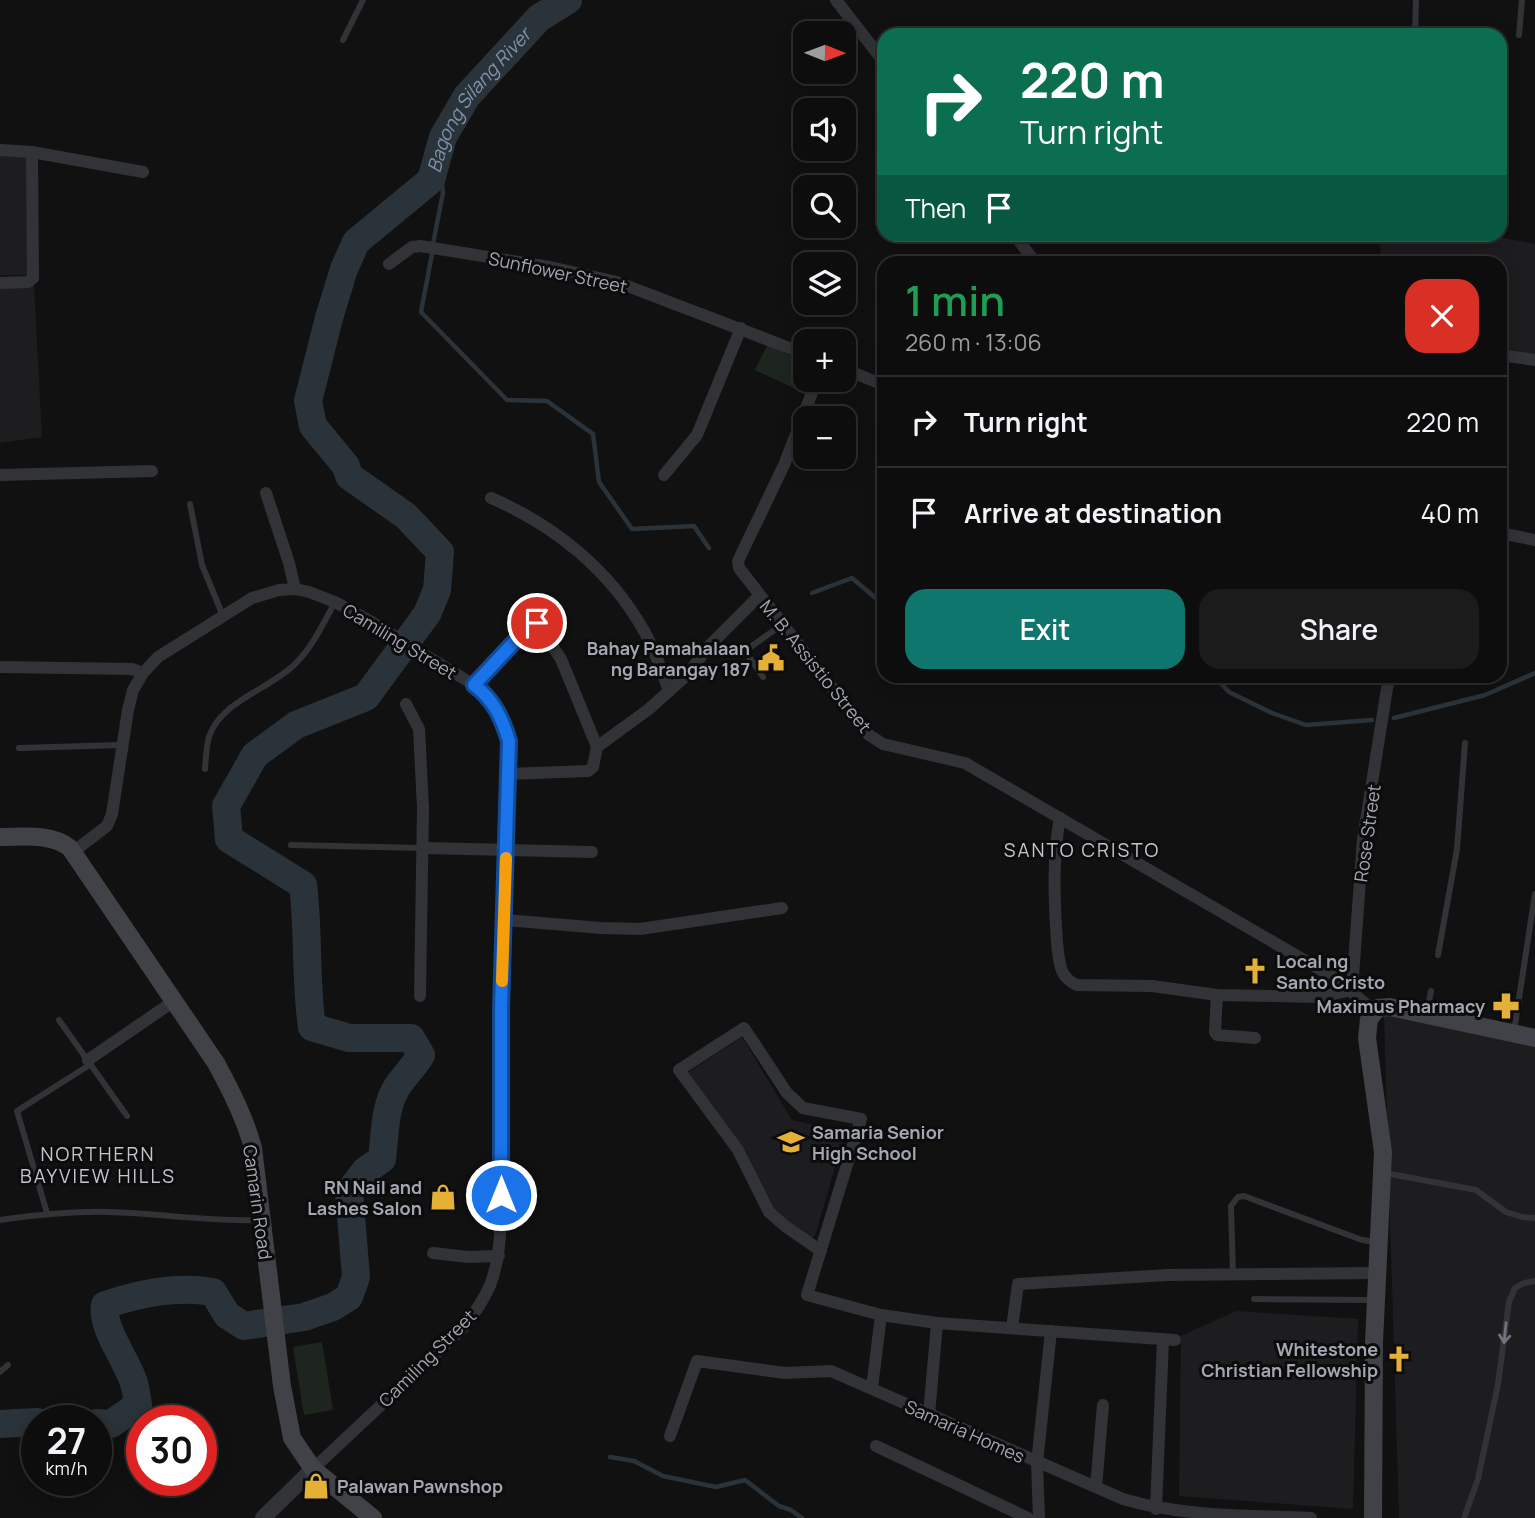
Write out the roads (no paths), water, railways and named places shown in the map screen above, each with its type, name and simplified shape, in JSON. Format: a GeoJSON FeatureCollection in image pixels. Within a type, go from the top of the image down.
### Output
{"type":"FeatureCollection","features":[{"type":"Feature","properties":{"kind":"main road"},"geometry":{"type":"LineString","coordinates":[[0,837],[51,838],[64,843],[73,852]]}},
{"type":"Feature","properties":{"kind":"main road","name":"Camarin Road"},"geometry":{"type":"LineString","coordinates":[[73,852],[216,1063],[243,1117],[253,1148],[288,1427],[292,1438],[313,1469],[373,1518]]}},
{"type":"Feature","properties":{"kind":"main road"},"geometry":{"type":"LineString","coordinates":[[1373,1518],[1376,1273],[1383,1173],[1381,1134],[1366,1031],[1369,1019],[1374,1011],[1381,1007],[1390,1007],[1535,1038]]}},
{"type":"Feature","properties":{"kind":"street"},"geometry":{"type":"LineString","coordinates":[[835,0],[877,53]]}},
{"type":"Feature","properties":{"kind":"street"},"geometry":{"type":"LineString","coordinates":[[0,150],[32,152],[144,172]]}},
{"type":"Feature","properties":{"kind":"street"},"geometry":{"type":"LineString","coordinates":[[0,283],[31,282],[33,278],[32,152]]}},
{"type":"Feature","properties":{"kind":"street","name":"Sunflower Street"},"geometry":{"type":"LineString","coordinates":[[389,264],[412,247],[420,246],[550,267],[617,282],[793,349]]}},
{"type":"Feature","properties":{"kind":"street"},"geometry":{"type":"LineString","coordinates":[[664,475],[697,435],[741,328]]}},
{"type":"Feature","properties":{"kind":"street"},"geometry":{"type":"LineString","coordinates":[[1507,356],[1535,360]]}},
{"type":"Feature","properties":{"kind":"street"},"geometry":{"type":"LineString","coordinates":[[856,374],[877,382]]}},
{"type":"Feature","properties":{"kind":"street","name":"M. B. Assistio Street"},"geometry":{"type":"LineString","coordinates":[[812,392],[784,465],[738,561],[739,568],[869,735],[883,744],[965,764],[1335,978],[1374,1011]]}},
{"type":"Feature","properties":{"kind":"street"},"geometry":{"type":"LineString","coordinates":[[0,475],[152,471]]}},
{"type":"Feature","properties":{"kind":"street"},"geometry":{"type":"LineString","coordinates":[[266,493],[295,589]]}},
{"type":"Feature","properties":{"kind":"street"},"geometry":{"type":"LineString","coordinates":[[491,498],[511,506],[549,529],[580,553],[615,587],[646,634],[669,691]]}},
{"type":"Feature","properties":{"kind":"street"},"geometry":{"type":"LineString","coordinates":[[1507,534],[1535,540]]}},
{"type":"Feature","properties":{"kind":"street","name":"Camiling Street"},"geometry":{"type":"LineString","coordinates":[[73,852],[107,826],[112,814],[130,700],[143,673],[158,657],[252,598],[279,590],[295,589],[335,602],[474,685],[486,694],[501,715],[509,741],[499,1256],[483,1303],[463,1328],[313,1469]]}},
{"type":"Feature","properties":{"kind":"street"},"geometry":{"type":"LineString","coordinates":[[597,747],[628,726],[688,674],[708,648],[760,595]]}},
{"type":"Feature","properties":{"kind":"street"},"geometry":{"type":"LineString","coordinates":[[474,685],[531,624],[537,623],[561,659],[597,747],[593,767],[588,771],[508,774]]}},
{"type":"Feature","properties":{"kind":"street"},"geometry":{"type":"LineString","coordinates":[[0,667],[132,669],[143,673]]}},
{"type":"Feature","properties":{"kind":"street","name":"Rose Street"},"geometry":{"type":"LineString","coordinates":[[1352,990],[1363,839],[1388,683]]}},
{"type":"Feature","properties":{"kind":"street"},"geometry":{"type":"LineString","coordinates":[[406,704],[419,729],[424,848],[420,996]]}},
{"type":"Feature","properties":{"kind":"street"},"geometry":{"type":"LineString","coordinates":[[1060,818],[1055,850],[1054,898],[1058,953],[1062,971],[1069,982],[1077,985],[1166,987],[1217,995],[1320,997],[1352,990]]}},
{"type":"Feature","properties":{"kind":"street"},"geometry":{"type":"LineString","coordinates":[[424,848],[592,852]]}},
{"type":"Feature","properties":{"kind":"street"},"geometry":{"type":"LineString","coordinates":[[504,920],[601,929],[640,929],[782,908]]}},
{"type":"Feature","properties":{"kind":"street"},"geometry":{"type":"LineString","coordinates":[[1217,995],[1217,1035],[1255,1038]]}},
{"type":"Feature","properties":{"kind":"street"},"geometry":{"type":"LineString","coordinates":[[89,1062],[174,1001]]}},
{"type":"Feature","properties":{"kind":"street"},"geometry":{"type":"LineString","coordinates":[[821,1251],[769,1212],[738,1150],[678,1070],[744,1028],[795,1102],[810,1111],[861,1119],[821,1251],[807,1295],[881,1314],[937,1323],[1169,1340],[1156,1509]]}},
{"type":"Feature","properties":{"kind":"street"},"geometry":{"type":"LineString","coordinates":[[433,1253],[468,1257],[499,1256]]}},
{"type":"Feature","properties":{"kind":"street"},"geometry":{"type":"LineString","coordinates":[[1012,1328],[1018,1284],[1168,1275],[1376,1273]]}},
{"type":"Feature","properties":{"kind":"street"},"geometry":{"type":"LineString","coordinates":[[872,1388],[881,1314]]}},
{"type":"Feature","properties":{"kind":"street"},"geometry":{"type":"LineString","coordinates":[[929,1415],[937,1323]]}},
{"type":"Feature","properties":{"kind":"street"},"geometry":{"type":"LineString","coordinates":[[1039,1518],[1037,1463],[1051,1331]]}},
{"type":"Feature","properties":{"kind":"street","name":"Samaria Homes"},"geometry":{"type":"LineString","coordinates":[[670,1436],[697,1362],[785,1373],[831,1371],[1123,1499],[1180,1515],[1311,1518]]}},
{"type":"Feature","properties":{"kind":"street"},"geometry":{"type":"LineString","coordinates":[[1096,1487],[1102,1405]]}},
{"type":"Feature","properties":{"kind":"street"},"geometry":{"type":"LineString","coordinates":[[876,1446],[1028,1518]]}},
{"type":"Feature","properties":{"kind":"street"},"geometry":{"type":"LineString","coordinates":[[263,1518],[313,1469]]}},
{"type":"Feature","properties":{"kind":"lane"},"geometry":{"type":"LineString","coordinates":[[343,40],[363,0]]}},
{"type":"Feature","properties":{"kind":"lane"},"geometry":{"type":"LineString","coordinates":[[1415,28],[1416,0]]}},
{"type":"Feature","properties":{"kind":"lane"},"geometry":{"type":"LineString","coordinates":[[1519,35],[1522,0]]}},
{"type":"Feature","properties":{"kind":"lane"},"geometry":{"type":"LineString","coordinates":[[190,504],[202,565],[223,616]]}},
{"type":"Feature","properties":{"kind":"lane"},"geometry":{"type":"LineString","coordinates":[[205,769],[209,737],[222,714],[276,681],[295,665],[311,645],[335,602]]}},
{"type":"Feature","properties":{"kind":"lane"},"geometry":{"type":"LineString","coordinates":[[763,677],[745,651],[783,624]]}},
{"type":"Feature","properties":{"kind":"lane"},"geometry":{"type":"LineString","coordinates":[[1438,955],[1457,849],[1465,743]]}},
{"type":"Feature","properties":{"kind":"lane"},"geometry":{"type":"LineString","coordinates":[[19,748],[122,746]]}},
{"type":"Feature","properties":{"kind":"lane"},"geometry":{"type":"LineString","coordinates":[[291,845],[424,848]]}},
{"type":"Feature","properties":{"kind":"lane"},"geometry":{"type":"LineString","coordinates":[[1514,1033],[1535,894]]}},
{"type":"Feature","properties":{"kind":"lane"},"geometry":{"type":"LineString","coordinates":[[1426,1015],[1431,991]]}},
{"type":"Feature","properties":{"kind":"lane"},"geometry":{"type":"LineString","coordinates":[[59,1020],[127,1116]]}},
{"type":"Feature","properties":{"kind":"lane"},"geometry":{"type":"LineString","coordinates":[[47,1213],[17,1111],[89,1062]]}},
{"type":"Feature","properties":{"kind":"lane"},"geometry":{"type":"LineString","coordinates":[[1383,1173],[1476,1191],[1506,1212],[1535,1218]]}},
{"type":"Feature","properties":{"kind":"lane"},"geometry":{"type":"LineString","coordinates":[[1233,1275],[1231,1206],[1238,1197],[1244,1196],[1368,1242],[1378,1241]]}},
{"type":"Feature","properties":{"kind":"lane"},"geometry":{"type":"LineString","coordinates":[[0,1220],[47,1213],[110,1212],[202,1220],[261,1220]]}},
{"type":"Feature","properties":{"kind":"lane"},"geometry":{"type":"LineString","coordinates":[[1464,1518],[1478,1479],[1498,1384],[1509,1302],[1515,1288],[1535,1281]]}},
{"type":"Feature","properties":{"kind":"lane"},"geometry":{"type":"LineString","coordinates":[[1254,1299],[1376,1300]]}},
{"type":"Feature","properties":{"kind":"lane"},"geometry":{"type":"LineString","coordinates":[[0,1373],[8,1365]]}},
{"type":"Feature","properties":{"kind":"waterway","name":"Bagong Silang River"},"geometry":{"type":"LineString","coordinates":[[112,1423],[138,1405],[131,1374],[107,1324],[105,1305],[158,1292],[213,1292],[227,1315],[244,1326],[304,1317],[333,1307],[349,1297],[356,1277],[349,1192],[365,1171],[382,1159],[390,1103],[400,1083],[421,1055],[411,1038],[349,1038],[312,1027],[303,885],[229,839],[226,806],[255,755],[296,725],[366,697],[427,614],[437,590],[440,552],[406,516],[349,476],[346,466],[313,426],[308,401],[329,318],[344,269],[356,242],[431,180],[443,137],[467,96],[539,18],[568,0]]}},
{"type":"Feature","properties":{"kind":"waterway"},"geometry":{"type":"LineString","coordinates":[[433,244],[443,193],[439,151]]}},
{"type":"Feature","properties":{"kind":"waterway"},"geometry":{"type":"LineString","coordinates":[[432,254],[421,312],[507,400],[547,401],[593,434],[599,482],[632,529],[694,526],[709,548]]}},
{"type":"Feature","properties":{"kind":"waterway"},"geometry":{"type":"LineString","coordinates":[[812,593],[852,578],[877,599]]}},
{"type":"Feature","properties":{"kind":"waterway"},"geometry":{"type":"LineString","coordinates":[[1394,718],[1485,695],[1535,673]]}},
{"type":"Feature","properties":{"kind":"waterway"},"geometry":{"type":"LineString","coordinates":[[1221,683],[1229,692],[1272,713],[1306,725],[1372,720]]}},
{"type":"Feature","properties":{"kind":"waterway","name":"Bagong Silang River"},"geometry":{"type":"LineString","coordinates":[[0,1424],[21,1423]]}},
{"type":"Feature","properties":{"kind":"waterway"},"geometry":{"type":"LineString","coordinates":[[610,1457],[634,1461],[663,1476],[716,1487],[745,1480],[779,1506],[802,1518]]}},
{"type":"Feature","properties":{"kind":"place","name":"Bahay Pamahalaan ng Barangay 187"},"geometry":{"type":"Point","coordinates":[771,658]}},
{"type":"Feature","properties":{"kind":"place","name":"Local ng Santo Cristo"},"geometry":{"type":"Point","coordinates":[1255,971]}},
{"type":"Feature","properties":{"kind":"place","name":"Maximus Pharmacy"},"geometry":{"type":"Point","coordinates":[1506,1006]}},
{"type":"Feature","properties":{"kind":"place","name":"Samaria Senior High School"},"geometry":{"type":"Point","coordinates":[791,1142]}},
{"type":"Feature","properties":{"kind":"place","name":"RN Nail and Lashes Salon"},"geometry":{"type":"Point","coordinates":[443,1197]}},
{"type":"Feature","properties":{"kind":"place","name":"Whitestone Christian Fellowship"},"geometry":{"type":"Point","coordinates":[1399,1359]}},
{"type":"Feature","properties":{"kind":"place","name":"Palawan Pawnshop"},"geometry":{"type":"Point","coordinates":[316,1486]}},
{"type":"Feature","properties":{"kind":"district","name":"SANTO CRISTO"},"geometry":{"type":"Point","coordinates":[1082,850]}},
{"type":"Feature","properties":{"kind":"district","name":"NORTHERN BAYVIEW HILLS"},"geometry":{"type":"Point","coordinates":[98,1165]}}]}
